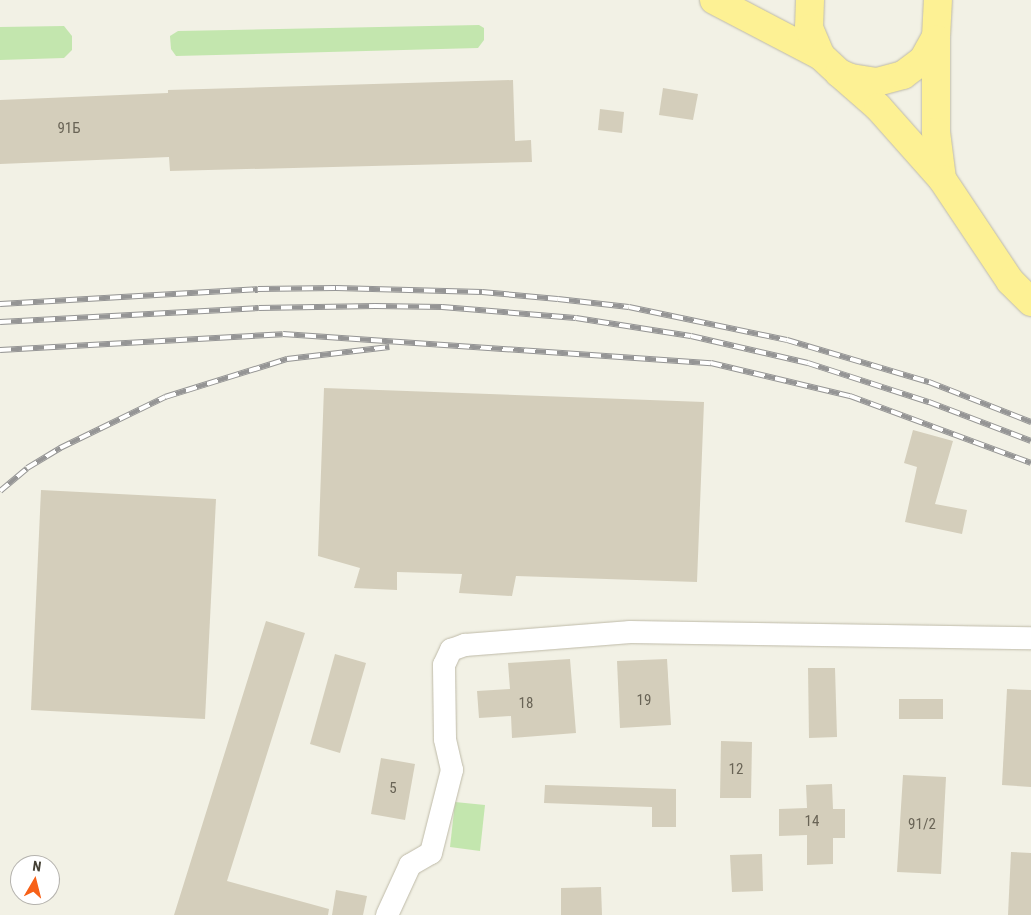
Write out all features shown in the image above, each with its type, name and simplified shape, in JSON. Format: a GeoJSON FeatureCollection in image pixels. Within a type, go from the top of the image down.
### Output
{"type":"FeatureCollection","features":[{"type":"Feature","properties":{"kind":"main road"},"geometry":{"type":"LineString","coordinates":[[714,0],[864,81],[890,80],[923,60],[936,37]]}},
{"type":"Feature","properties":{"kind":"main road"},"geometry":{"type":"LineString","coordinates":[[810,0],[808,28],[830,64],[878,107],[942,179],[1010,281],[1031,302]]}},
{"type":"Feature","properties":{"kind":"main road"},"geometry":{"type":"LineString","coordinates":[[938,1],[936,132],[942,179]]}},
{"type":"Feature","properties":{"kind":"street"},"geometry":{"type":"LineString","coordinates":[[387,915],[410,865],[431,853],[452,770],[445,739],[444,665],[451,650],[465,645],[630,632],[1031,638]]}},
{"type":"Feature","properties":{"kind":"green space"},"geometry":{"type":"Polygon","coordinates":[[[479,25],[484,28],[484,40],[478,48],[176,56],[171,49],[170,36],[178,31],[479,25]]]}},
{"type":"Feature","properties":{"kind":"green space"},"geometry":{"type":"Polygon","coordinates":[[[64,26],[72,36],[72,50],[64,58],[0,60],[0,27],[64,26]]]}},
{"type":"Feature","properties":{"kind":"green space"},"geometry":{"type":"Polygon","coordinates":[[[455,802],[485,805],[480,851],[450,847],[455,802]]]}},
{"type":"Feature","properties":{"kind":"building"},"geometry":{"type":"Polygon","coordinates":[[[513,80],[515,141],[531,140],[532,162],[170,171],[169,157],[0,164],[0,100],[168,93],[168,90],[513,80]]]}},
{"type":"Feature","properties":{"kind":"building"},"geometry":{"type":"Polygon","coordinates":[[[663,88],[698,94],[693,120],[659,115],[663,88]]]}},
{"type":"Feature","properties":{"kind":"building"},"geometry":{"type":"Polygon","coordinates":[[[600,109],[624,112],[622,133],[598,130],[600,109]]]}},
{"type":"Feature","properties":{"kind":"building"},"geometry":{"type":"Polygon","coordinates":[[[324,388],[704,402],[697,582],[516,576],[512,596],[459,593],[462,574],[397,572],[397,590],[354,588],[360,568],[318,556],[324,388]]]}},
{"type":"Feature","properties":{"kind":"building"},"geometry":{"type":"Polygon","coordinates":[[[913,430],[953,441],[935,504],[967,510],[962,534],[905,522],[917,467],[904,463],[913,430]]]}},
{"type":"Feature","properties":{"kind":"building"},"geometry":{"type":"Polygon","coordinates":[[[41,490],[216,499],[205,719],[31,710],[41,490]]]}},
{"type":"Feature","properties":{"kind":"building"},"geometry":{"type":"Polygon","coordinates":[[[266,621],[305,633],[227,881],[329,909],[328,915],[174,915],[266,621]]]}},
{"type":"Feature","properties":{"kind":"building"},"geometry":{"type":"Polygon","coordinates":[[[335,654],[366,663],[340,753],[310,744],[335,654]]]}},
{"type":"Feature","properties":{"kind":"building"},"geometry":{"type":"Polygon","coordinates":[[[570,659],[576,733],[512,738],[511,716],[479,718],[477,691],[510,689],[508,663],[570,659]]]}},
{"type":"Feature","properties":{"kind":"building"},"geometry":{"type":"Polygon","coordinates":[[[667,659],[671,725],[620,728],[617,661],[667,659]]]}},
{"type":"Feature","properties":{"kind":"building"},"geometry":{"type":"Polygon","coordinates":[[[808,668],[835,668],[837,737],[809,738],[808,668]]]}},
{"type":"Feature","properties":{"kind":"building"},"geometry":{"type":"Polygon","coordinates":[[[1007,689],[1031,690],[1031,787],[1002,785],[1007,689]]]}},
{"type":"Feature","properties":{"kind":"building"},"geometry":{"type":"Polygon","coordinates":[[[899,699],[943,699],[943,719],[899,719],[899,699]]]}},
{"type":"Feature","properties":{"kind":"building"},"geometry":{"type":"Polygon","coordinates":[[[721,741],[752,742],[751,798],[720,798],[721,741]]]}},
{"type":"Feature","properties":{"kind":"building"},"geometry":{"type":"Polygon","coordinates":[[[381,758],[415,764],[405,820],[371,814],[381,758]]]}},
{"type":"Feature","properties":{"kind":"building"},"geometry":{"type":"Polygon","coordinates":[[[903,775],[946,777],[941,874],[897,872],[903,775]]]}},
{"type":"Feature","properties":{"kind":"building"},"geometry":{"type":"Polygon","coordinates":[[[832,784],[833,809],[845,809],[845,838],[833,838],[833,864],[807,865],[807,835],[779,836],[779,809],[807,808],[806,785],[832,784]]]}},
{"type":"Feature","properties":{"kind":"building"},"geometry":{"type":"Polygon","coordinates":[[[545,785],[676,789],[676,827],[652,827],[652,807],[544,803],[545,785]]]}},
{"type":"Feature","properties":{"kind":"building"},"geometry":{"type":"Polygon","coordinates":[[[1011,852],[1031,853],[1031,915],[1008,915],[1011,852]]]}},
{"type":"Feature","properties":{"kind":"building"},"geometry":{"type":"Polygon","coordinates":[[[762,854],[763,891],[732,892],[730,855],[762,854]]]}},
{"type":"Feature","properties":{"kind":"building"},"geometry":{"type":"Polygon","coordinates":[[[601,887],[602,915],[561,915],[561,888],[601,887]]]}},
{"type":"Feature","properties":{"kind":"building"},"geometry":{"type":"Polygon","coordinates":[[[336,890],[367,896],[363,915],[332,915],[336,890]]]}},
{"type":"Feature","properties":{"kind":"railway"},"geometry":{"type":"LineString","coordinates":[[0,304],[258,289],[336,288],[482,292],[629,307],[787,340],[929,382],[1031,422]]}},
{"type":"Feature","properties":{"kind":"railway"},"geometry":{"type":"LineString","coordinates":[[0,322],[259,308],[375,306],[442,307],[576,318],[691,336],[808,363],[929,402],[1031,441]]}},
{"type":"Feature","properties":{"kind":"railway"},"geometry":{"type":"LineString","coordinates":[[0,350],[283,334],[711,363],[850,396],[1031,463]]}},
{"type":"Feature","properties":{"kind":"railway"},"geometry":{"type":"LineString","coordinates":[[0,491],[27,468],[60,448],[165,397],[287,359],[389,347]]}}]}
